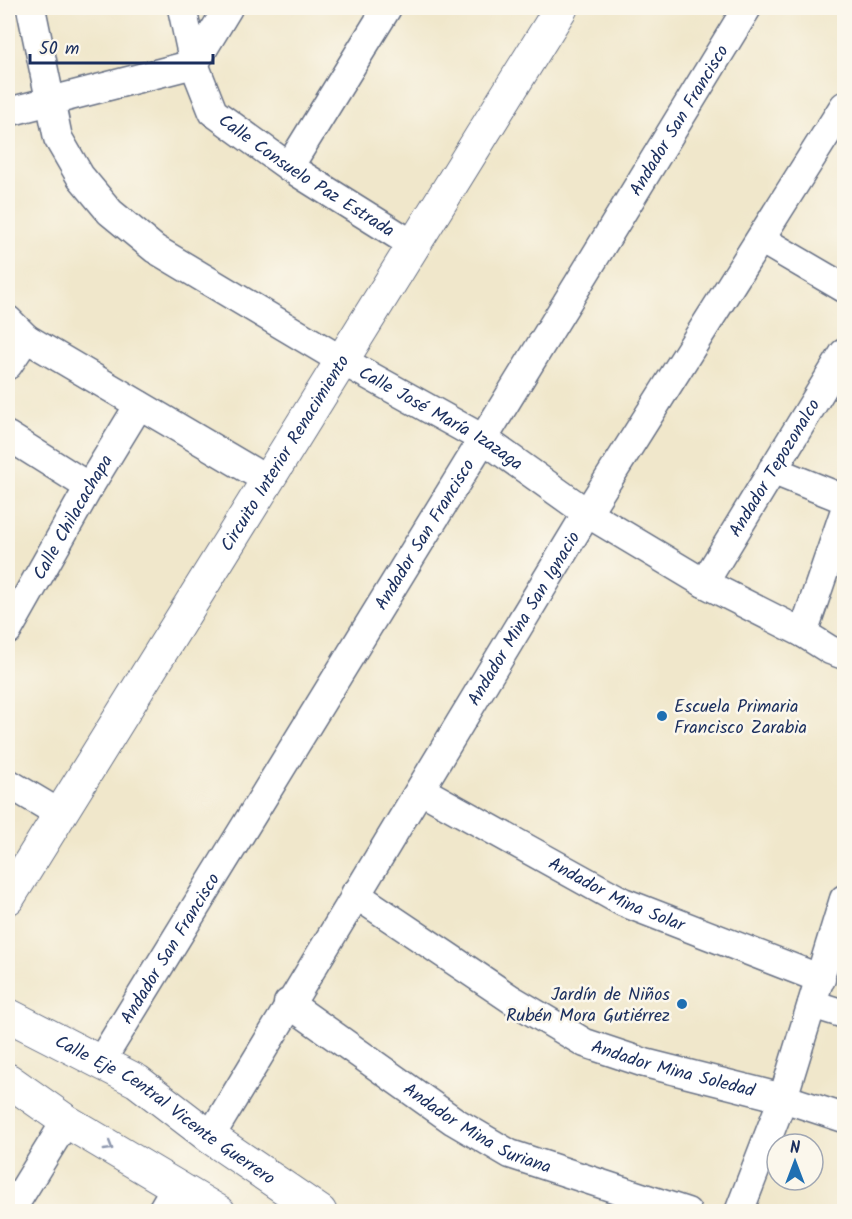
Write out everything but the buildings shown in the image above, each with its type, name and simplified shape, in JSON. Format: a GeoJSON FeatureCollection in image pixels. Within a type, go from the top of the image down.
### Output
{"type":"FeatureCollection","features":[{"type":"Feature","properties":{"kind":"main road","name":"Circuito Interior Renacimiento"},"geometry":{"type":"LineString","coordinates":[[8,898],[561,8]]}},
{"type":"Feature","properties":{"kind":"main road","name":"Calle Eje Central Vicente Guerrero"},"geometry":{"type":"LineString","coordinates":[[8,1015],[137,1081],[210,1137],[320,1212]]}},
{"type":"Feature","properties":{"kind":"main road"},"geometry":{"type":"LineString","coordinates":[[8,1080],[66,1121],[168,1200],[219,1212]]}},
{"type":"Feature","properties":{"kind":"street","name":"Calle José María Izazaga"},"geometry":{"type":"LineString","coordinates":[[31,8],[58,138],[80,176],[110,212],[155,249],[341,360],[485,440],[587,513],[704,583],[803,633],[830,650],[844,655]]}},
{"type":"Feature","properties":{"kind":"street","name":"Calle Consuelo Paz Estrada"},"geometry":{"type":"LineString","coordinates":[[182,8],[194,64],[213,112],[289,167],[415,246]]}},
{"type":"Feature","properties":{"kind":"street"},"geometry":{"type":"LineString","coordinates":[[8,112],[194,64],[228,8]]}},
{"type":"Feature","properties":{"kind":"street"},"geometry":{"type":"LineString","coordinates":[[289,167],[387,8]]}},
{"type":"Feature","properties":{"kind":"street","name":"Andador San Francisco"},"geometry":{"type":"LineString","coordinates":[[101,1061],[297,739],[485,440],[747,8]]}},
{"type":"Feature","properties":{"kind":"street","name":"Andador Mina San Ignacio"},"geometry":{"type":"LineString","coordinates":[[210,1137],[288,1003],[421,790],[587,513],[762,240],[844,106]]}},
{"type":"Feature","properties":{"kind":"street"},"geometry":{"type":"LineString","coordinates":[[762,240],[844,288]]}},
{"type":"Feature","properties":{"kind":"street"},"geometry":{"type":"LineString","coordinates":[[8,365],[17,329],[139,405],[267,480]]}},
{"type":"Feature","properties":{"kind":"street","name":"Andador Tepozonalco"},"geometry":{"type":"LineString","coordinates":[[704,583],[844,353]]}},
{"type":"Feature","properties":{"kind":"street","name":"Calle Chilacachapa"},"geometry":{"type":"LineString","coordinates":[[8,627],[139,405]]}},
{"type":"Feature","properties":{"kind":"street"},"geometry":{"type":"LineString","coordinates":[[8,436],[88,488]]}},
{"type":"Feature","properties":{"kind":"street"},"geometry":{"type":"LineString","coordinates":[[772,470],[844,499]]}},
{"type":"Feature","properties":{"kind":"street"},"geometry":{"type":"LineString","coordinates":[[803,633],[844,513]]}},
{"type":"Feature","properties":{"kind":"street"},"geometry":{"type":"LineString","coordinates":[[8,783],[60,814]]}},
{"type":"Feature","properties":{"kind":"street","name":"Andador Mina Solar"},"geometry":{"type":"LineString","coordinates":[[421,790],[623,902],[816,991],[844,1014]]}},
{"type":"Feature","properties":{"kind":"street","name":"Andador Mina Soledad"},"geometry":{"type":"LineString","coordinates":[[355,894],[511,999],[585,1043],[645,1063],[783,1098],[844,1118]]}},
{"type":"Feature","properties":{"kind":"street"},"geometry":{"type":"LineString","coordinates":[[739,1212],[783,1098],[844,899]]}},
{"type":"Feature","properties":{"kind":"street","name":"Andador Mina Suriana"},"geometry":{"type":"LineString","coordinates":[[288,1003],[454,1121],[510,1154],[687,1212]]}},
{"type":"Feature","properties":{"kind":"street"},"geometry":{"type":"LineString","coordinates":[[10,1212],[66,1121]]}},
{"type":"Feature","properties":{"kind":"place","name":"Escuela Primaria Francisco Zarabia"},"geometry":{"type":"Point","coordinates":[662,716]}},
{"type":"Feature","properties":{"kind":"place","name":"Jardín de Niños Rubén Mora Gutiérrez"},"geometry":{"type":"Point","coordinates":[682,1004]}}]}
